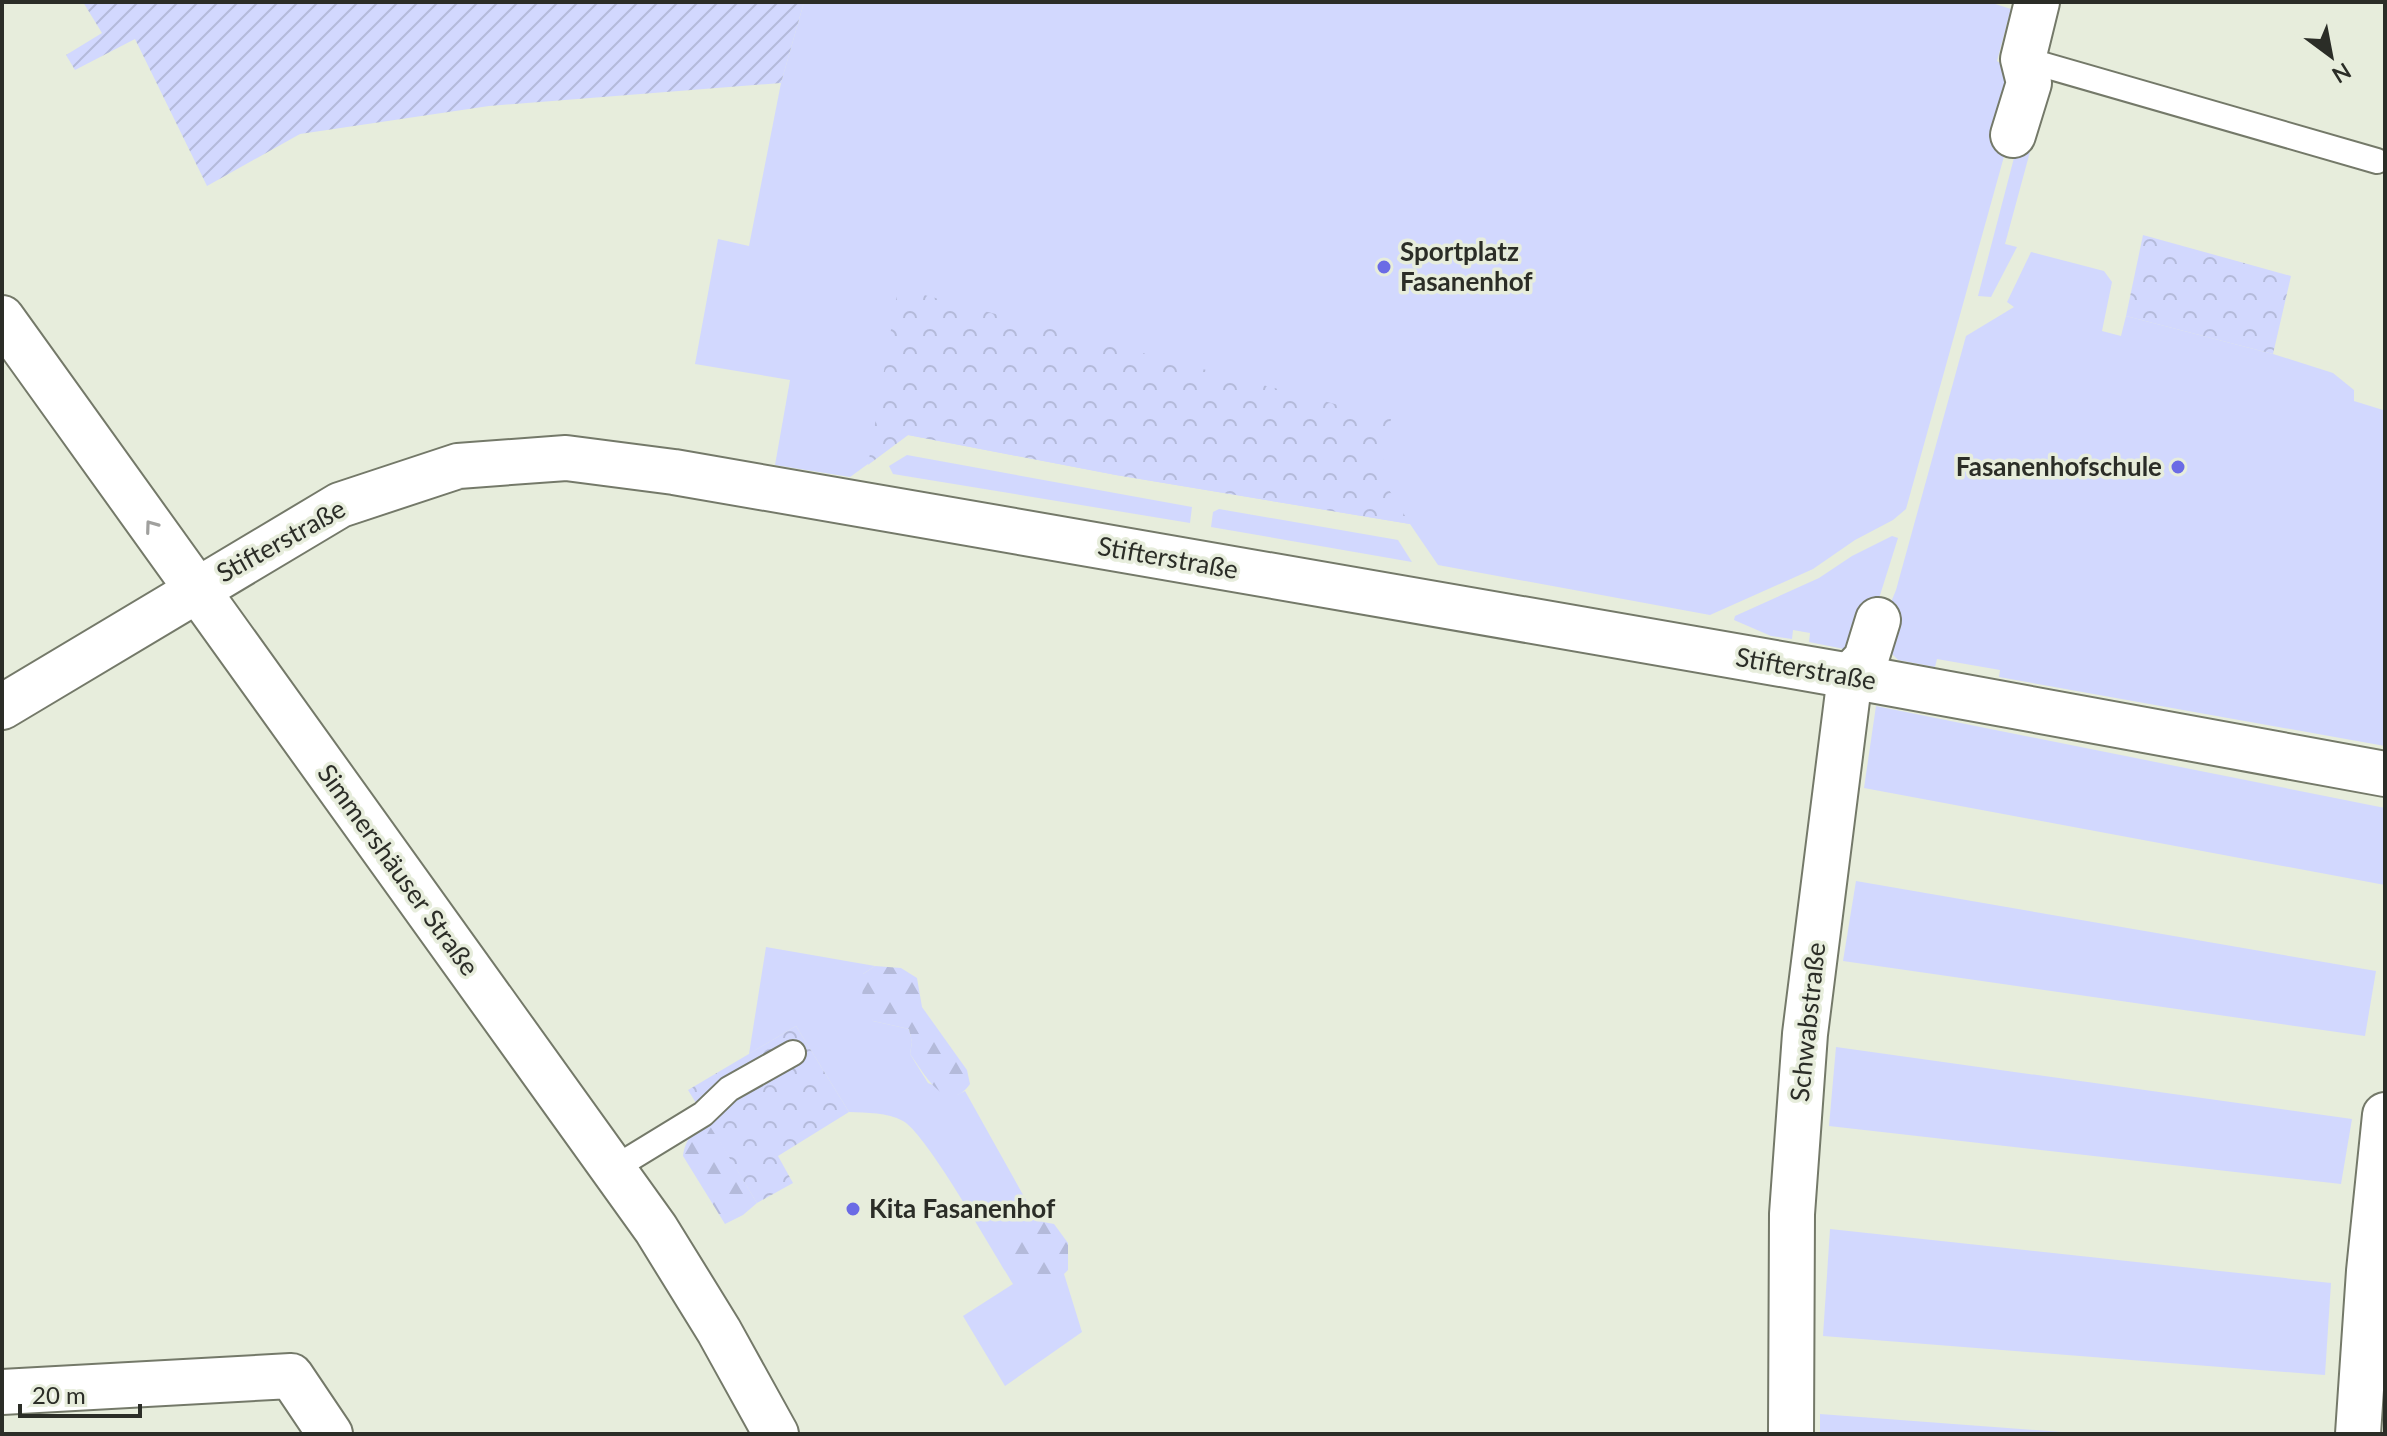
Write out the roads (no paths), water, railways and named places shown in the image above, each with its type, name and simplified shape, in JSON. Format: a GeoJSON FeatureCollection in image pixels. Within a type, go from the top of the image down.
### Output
{"type":"FeatureCollection","features":[{"type":"Feature","properties":{"kind":"street"},"geometry":{"type":"LineString","coordinates":[[2013,135],[2029,83],[2023,59],[2037,2]]}},
{"type":"Feature","properties":{"kind":"street","name":"Simmershäuser Straße"},"geometry":{"type":"LineString","coordinates":[[2,318],[656,1229],[719,1331],[776,1434]]}},
{"type":"Feature","properties":{"kind":"street","name":"Stifterstraße"},"geometry":{"type":"LineString","coordinates":[[2,707],[340,505],[458,466],[566,458],[689,475],[1850,676],[2385,774]]}},
{"type":"Feature","properties":{"kind":"street","name":"Schwabstraße"},"geometry":{"type":"LineString","coordinates":[[1791,1434],[1792,1214],[1805,1034],[1850,676],[1866,659],[1878,620]]}},
{"type":"Feature","properties":{"kind":"street"},"geometry":{"type":"LineString","coordinates":[[2358,1434],[2369,1271],[2385,1115]]}},
{"type":"Feature","properties":{"kind":"street"},"geometry":{"type":"LineString","coordinates":[[2,1392],[291,1376],[330,1434]]}},
{"type":"Feature","properties":{"kind":"lane"},"geometry":{"type":"LineString","coordinates":[[2023,59],[2377,161]]}},
{"type":"Feature","properties":{"kind":"lane"},"geometry":{"type":"LineString","coordinates":[[613,1169],[703,1114],[729,1089],[793,1053]]}},
{"type":"Feature","properties":{"kind":"place","name":"Sportplatz Fasanenhof"},"geometry":{"type":"Point","coordinates":[1384,267]}},
{"type":"Feature","properties":{"kind":"place","name":"Fasanenhofschule"},"geometry":{"type":"Point","coordinates":[2178,467]}},
{"type":"Feature","properties":{"kind":"place","name":"Kita Fasanenhof"},"geometry":{"type":"Point","coordinates":[853,1209]}}]}
